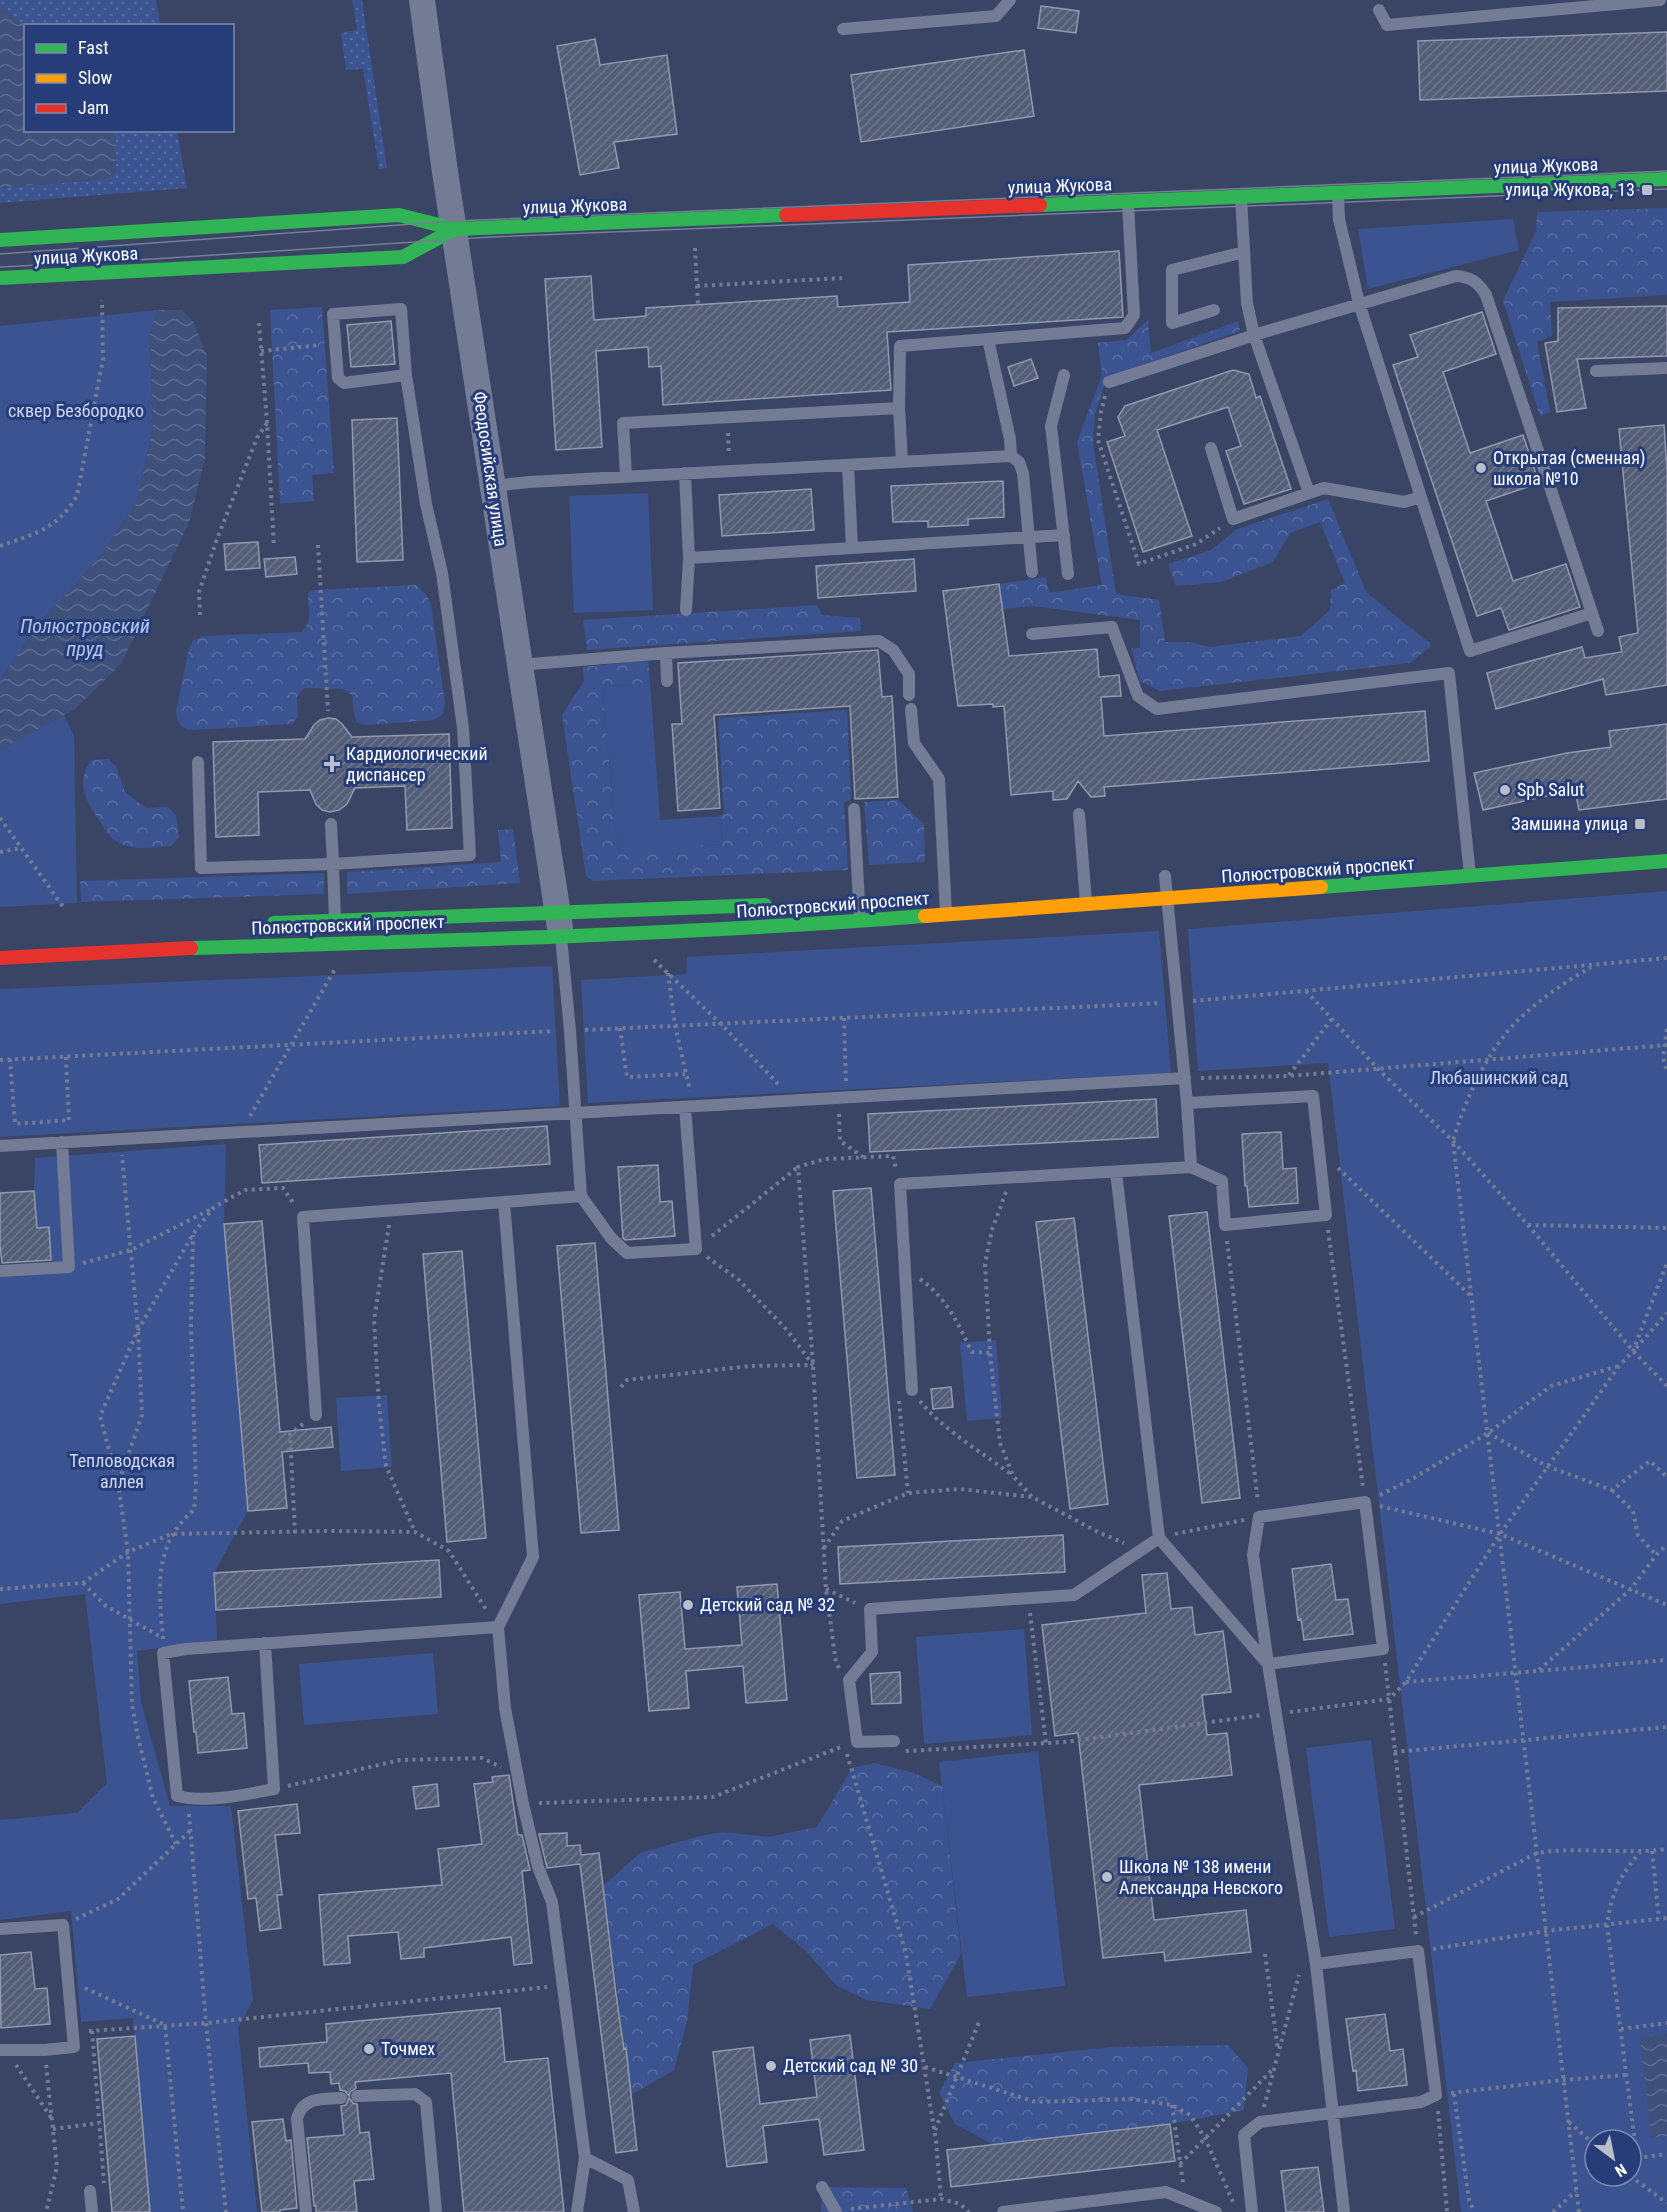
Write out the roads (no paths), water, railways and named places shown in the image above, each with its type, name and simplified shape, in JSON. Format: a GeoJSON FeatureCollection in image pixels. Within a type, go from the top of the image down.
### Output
{"type":"FeatureCollection","features":[{"type":"Feature","properties":{"kind":"main road","name":"улица Жукова"},"geometry":{"type":"LineString","coordinates":[[7,263],[399,215],[455,229],[1667,179]]}},
{"type":"Feature","properties":{"kind":"main road","name":"улица Жукова"},"geometry":{"type":"LineString","coordinates":[[7,263],[403,257],[455,229]]}},
{"type":"Feature","properties":{"kind":"main road","name":"Полюстровский проспект"},"geometry":{"type":"LineString","coordinates":[[263,923],[335,921],[773,928],[1667,861]]}},
{"type":"Feature","properties":{"kind":"main road","name":"Полюстровский проспект"},"geometry":{"type":"LineString","coordinates":[[0,958],[134,950],[337,944],[783,905]]}},
{"type":"Feature","properties":{"kind":"street","name":"Феодосийская улица"},"geometry":{"type":"LineString","coordinates":[[422,0],[492,486],[559,925]]}},
{"type":"Feature","properties":{"kind":"lane"},"geometry":{"type":"LineString","coordinates":[[843,29],[996,16],[1010,0]]}},
{"type":"Feature","properties":{"kind":"lane"},"geometry":{"type":"LineString","coordinates":[[1379,10],[1386,25],[1660,0]]}},
{"type":"Feature","properties":{"kind":"lane"},"geometry":{"type":"LineString","coordinates":[[1338,191],[1339,219],[1359,303],[1470,651],[1592,613]]}},
{"type":"Feature","properties":{"kind":"lane"},"geometry":{"type":"LineString","coordinates":[[1241,196],[1247,303],[1254,335],[1310,493]]}},
{"type":"Feature","properties":{"kind":"lane"},"geometry":{"type":"LineString","coordinates":[[902,462],[899,408],[900,346],[1125,328],[1134,315],[1128,201]]}},
{"type":"Feature","properties":{"kind":"lane"},"geometry":{"type":"LineString","coordinates":[[1214,310],[1172,322],[1173,270],[1244,252]]}},
{"type":"Feature","properties":{"kind":"lane"},"geometry":{"type":"LineString","coordinates":[[1109,382],[1359,303],[1456,276],[1469,277],[1479,284],[1486,295],[1598,631]]}},
{"type":"Feature","properties":{"kind":"lane"},"geometry":{"type":"LineString","coordinates":[[198,762],[201,868],[333,864],[470,855],[463,728],[456,672],[442,573],[426,504],[406,375],[400,309],[333,314],[338,378],[344,382],[406,375]]}},
{"type":"Feature","properties":{"kind":"lane"},"geometry":{"type":"LineString","coordinates":[[988,339],[1010,439],[1011,456]]}},
{"type":"Feature","properties":{"kind":"lane"},"geometry":{"type":"LineString","coordinates":[[1596,371],[1667,368]]}},
{"type":"Feature","properties":{"kind":"lane"},"geometry":{"type":"LineString","coordinates":[[1064,375],[1051,426],[1068,574]]}},
{"type":"Feature","properties":{"kind":"lane"},"geometry":{"type":"LineString","coordinates":[[626,476],[623,423],[899,408]]}},
{"type":"Feature","properties":{"kind":"lane"},"geometry":{"type":"LineString","coordinates":[[1211,448],[1233,519],[1324,488],[1404,502],[1421,497]]}},
{"type":"Feature","properties":{"kind":"lane"},"geometry":{"type":"LineString","coordinates":[[492,486],[626,476],[1011,456],[1019,462],[1023,473],[1032,572]]}},
{"type":"Feature","properties":{"kind":"lane"},"geometry":{"type":"LineString","coordinates":[[848,465],[852,549]]}},
{"type":"Feature","properties":{"kind":"lane"},"geometry":{"type":"LineString","coordinates":[[684,473],[689,558],[686,610]]}},
{"type":"Feature","properties":{"kind":"lane"},"geometry":{"type":"LineString","coordinates":[[689,558],[1064,535]]}},
{"type":"Feature","properties":{"kind":"lane"},"geometry":{"type":"LineString","coordinates":[[1032,634],[1112,627],[1138,696],[1157,709],[1449,673],[1470,876]]}},
{"type":"Feature","properties":{"kind":"lane"},"geometry":{"type":"LineString","coordinates":[[519,665],[879,640],[893,650],[909,674],[909,695]]}},
{"type":"Feature","properties":{"kind":"lane"},"geometry":{"type":"LineString","coordinates":[[666,653],[667,681]]}},
{"type":"Feature","properties":{"kind":"lane"},"geometry":{"type":"LineString","coordinates":[[911,709],[914,743],[939,778],[946,916]]}},
{"type":"Feature","properties":{"kind":"lane"},"geometry":{"type":"LineString","coordinates":[[854,809],[860,922]]}},
{"type":"Feature","properties":{"kind":"lane"},"geometry":{"type":"LineString","coordinates":[[1079,814],[1086,905]]}},
{"type":"Feature","properties":{"kind":"lane"},"geometry":{"type":"LineString","coordinates":[[331,824],[337,944]]}},
{"type":"Feature","properties":{"kind":"lane"},"geometry":{"type":"LineString","coordinates":[[1165,876],[1185,1078],[1191,1167]]}},
{"type":"Feature","properties":{"kind":"lane"},"geometry":{"type":"LineString","coordinates":[[559,925],[570,1030],[581,1196],[611,1238],[627,1253],[696,1249],[690,1107]]}},
{"type":"Feature","properties":{"kind":"lane"},"geometry":{"type":"LineString","coordinates":[[0,1146],[1185,1078]]}},
{"type":"Feature","properties":{"kind":"lane"},"geometry":{"type":"LineString","coordinates":[[912,1390],[900,1184],[1191,1167],[1222,1181],[1225,1225],[1326,1215],[1313,1096],[1187,1103]]}},
{"type":"Feature","properties":{"kind":"lane"},"geometry":{"type":"LineString","coordinates":[[0,1271],[69,1267],[62,1143]]}},
{"type":"Feature","properties":{"kind":"lane"},"geometry":{"type":"LineString","coordinates":[[1116,1172],[1159,1538],[1268,1664]]}},
{"type":"Feature","properties":{"kind":"lane"},"geometry":{"type":"LineString","coordinates":[[316,1415],[303,1217],[581,1196]]}},
{"type":"Feature","properties":{"kind":"lane"},"geometry":{"type":"LineString","coordinates":[[504,1202],[533,1557],[498,1627],[506,1708],[523,1804],[538,1867],[552,1902],[585,2158],[577,2212]]}},
{"type":"Feature","properties":{"kind":"lane"},"geometry":{"type":"LineString","coordinates":[[1268,1664],[1383,1649],[1365,1502],[1259,1517],[1253,1555],[1268,1664],[1316,1964],[1344,2212]]}},
{"type":"Feature","properties":{"kind":"lane"},"geometry":{"type":"LineString","coordinates":[[894,1741],[857,1742],[849,1680],[872,1652],[870,1609],[1074,1594],[1159,1538]]}},
{"type":"Feature","properties":{"kind":"lane"},"geometry":{"type":"LineString","coordinates":[[266,1643],[274,1789],[237,1796],[188,1798],[177,1796],[164,1653],[186,1649],[266,1643],[498,1627]]}},
{"type":"Feature","properties":{"kind":"lane"},"geometry":{"type":"LineString","coordinates":[[0,1929],[63,1925],[74,2047],[3,2050]]}},
{"type":"Feature","properties":{"kind":"lane"},"geometry":{"type":"LineString","coordinates":[[1252,2212],[1244,2135],[1260,2122],[1421,2102],[1436,2096],[1418,1952],[1316,1964]]}},
{"type":"Feature","properties":{"kind":"lane"},"geometry":{"type":"LineString","coordinates":[[357,2096],[415,2094],[426,2102],[436,2212]]}},
{"type":"Feature","properties":{"kind":"lane"},"geometry":{"type":"LineString","coordinates":[[306,2212],[298,2112],[305,2103],[311,2101],[341,2098]]}},
{"type":"Feature","properties":{"kind":"lane"},"geometry":{"type":"LineString","coordinates":[[585,2158],[628,2180],[634,2212]]}},
{"type":"Feature","properties":{"kind":"lane"},"geometry":{"type":"LineString","coordinates":[[822,2187],[836,2211]]}},
{"type":"Feature","properties":{"kind":"lane"},"geometry":{"type":"LineString","coordinates":[[90,2191],[92,2212]]}},
{"type":"Feature","properties":{"kind":"lane"},"geometry":{"type":"LineString","coordinates":[[1003,2212],[1166,2192],[1216,2212]]}},
{"type":"Feature","properties":{"kind":"lane"},"geometry":{"type":"LineString","coordinates":[[1111,2199],[1113,2212]]}},
{"type":"Feature","properties":{"kind":"water"},"geometry":{"type":"Polygon","coordinates":[[[0,8],[24,25],[24,132],[113,132],[116,142],[116,171],[104,179],[0,188],[0,8]]]}},
{"type":"Feature","properties":{"kind":"water","name":"Полюстровский пруд"},"geometry":{"type":"Polygon","coordinates":[[[158,310],[182,310],[193,321],[207,356],[205,458],[189,523],[121,664],[75,709],[0,750],[0,680],[36,627],[97,560],[136,504],[153,430],[150,334],[158,310]]]}},
{"type":"Feature","properties":{"kind":"water"},"geometry":{"type":"Polygon","coordinates":[[[1667,2034],[1667,2136],[1651,2138],[1640,2037],[1667,2034]]]}},
{"type":"Feature","properties":{"kind":"tram line"},"geometry":{"type":"LineString","coordinates":[[0,254],[454,221],[1667,171]]}},
{"type":"Feature","properties":{"kind":"tram line"},"geometry":{"type":"LineString","coordinates":[[0,267],[491,237],[1667,189]]}},
{"type":"Feature","properties":{"kind":"place","name":"улица Жукова, 13"},"geometry":{"type":"Point","coordinates":[1647,190]}},
{"type":"Feature","properties":{"kind":"place","name":"Открытая (сменная) школа №10"},"geometry":{"type":"Point","coordinates":[1481,468]}},
{"type":"Feature","properties":{"kind":"place","name":"Кардиологический диспансер"},"geometry":{"type":"Point","coordinates":[332,764]}},
{"type":"Feature","properties":{"kind":"place","name":"Spb Salut"},"geometry":{"type":"Point","coordinates":[1505,790]}},
{"type":"Feature","properties":{"kind":"place","name":"Замшина улица"},"geometry":{"type":"Point","coordinates":[1640,824]}},
{"type":"Feature","properties":{"kind":"place","name":"Детский сад № 32"},"geometry":{"type":"Point","coordinates":[688,1605]}},
{"type":"Feature","properties":{"kind":"place","name":"Школа № 138 имени Александра Невского"},"geometry":{"type":"Point","coordinates":[1107,1877]}},
{"type":"Feature","properties":{"kind":"place","name":"Точмех"},"geometry":{"type":"Point","coordinates":[369,2049]}},
{"type":"Feature","properties":{"kind":"place","name":"Детский сад № 30"},"geometry":{"type":"Point","coordinates":[771,2066]}},
{"type":"Feature","properties":{"kind":"park label","name":"сквер Безбородко"},"geometry":{"type":"Point","coordinates":[76,411]}},
{"type":"Feature","properties":{"kind":"park label","name":"Любашинский сад"},"geometry":{"type":"Point","coordinates":[1499,1078]}},
{"type":"Feature","properties":{"kind":"park label","name":"Тепловодская аллея"},"geometry":{"type":"Point","coordinates":[122,1471]}}]}
